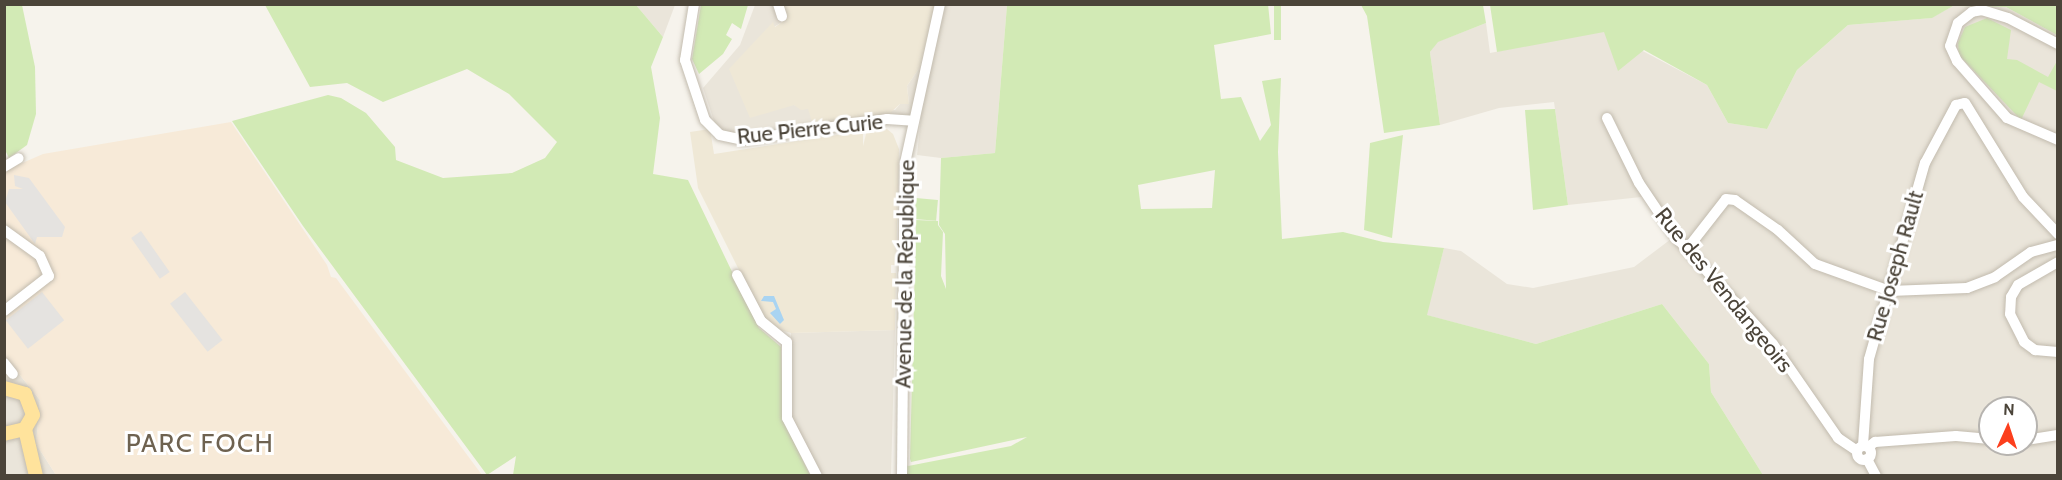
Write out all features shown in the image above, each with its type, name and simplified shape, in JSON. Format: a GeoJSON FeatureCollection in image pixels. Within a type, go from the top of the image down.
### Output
{"type":"FeatureCollection","features":[{"type":"Feature","properties":{"kind":"main road"},"geometry":{"type":"LineString","coordinates":[[4,388],[18,389],[30,400],[33,415],[25,429],[36,476]]}},
{"type":"Feature","properties":{"kind":"main road"},"geometry":{"type":"LineString","coordinates":[[25,429],[8,434],[31,476]]}},
{"type":"Feature","properties":{"kind":"street","name":"Rue Pierre Curie"},"geometry":{"type":"LineString","coordinates":[[694,4],[685,60],[705,120],[720,135],[735,140],[887,119],[913,121]]}},
{"type":"Feature","properties":{"kind":"street"},"geometry":{"type":"LineString","coordinates":[[778,4],[782,16]]}},
{"type":"Feature","properties":{"kind":"street","name":"Avenue de la République"},"geometry":{"type":"LineString","coordinates":[[902,476],[905,163],[940,4]]}},
{"type":"Feature","properties":{"kind":"street"},"geometry":{"type":"LineString","coordinates":[[2058,45],[2008,18],[1982,10],[1972,12],[1958,23],[1950,46],[1957,61],[2007,118],[2058,140]]}},
{"type":"Feature","properties":{"kind":"street","name":"Rue Joseph Rault"},"geometry":{"type":"LineString","coordinates":[[1863,448],[1869,359],[1925,163],[1956,105],[1965,103],[2023,197],[2058,234]]}},
{"type":"Feature","properties":{"kind":"street","name":"Rue des Vendangeoirs"},"geometry":{"type":"LineString","coordinates":[[1607,118],[1639,183],[1687,249],[1773,344],[1838,438],[1863,448],[1859,458],[1868,459],[1876,476]]}},
{"type":"Feature","properties":{"kind":"street"},"geometry":{"type":"LineString","coordinates":[[4,167],[19,158]]}},
{"type":"Feature","properties":{"kind":"street"},"geometry":{"type":"LineString","coordinates":[[1687,249],[1721,202],[1735,200],[1778,230],[1815,264],[1890,291],[1967,288],[1995,276],[2031,252],[2052,247],[2054,263],[2018,285],[2011,297],[2010,314],[2024,342],[2036,350],[2058,352]]}},
{"type":"Feature","properties":{"kind":"street"},"geometry":{"type":"LineString","coordinates":[[4,230],[40,256],[49,276],[4,311]]}},
{"type":"Feature","properties":{"kind":"street"},"geometry":{"type":"LineString","coordinates":[[737,275],[761,321],[786,342],[787,418],[817,476]]}},
{"type":"Feature","properties":{"kind":"street"},"geometry":{"type":"LineString","coordinates":[[4,363],[12,374]]}},
{"type":"Feature","properties":{"kind":"street"},"geometry":{"type":"LineString","coordinates":[[2038,438],[2058,435]]}},
{"type":"Feature","properties":{"kind":"street"},"geometry":{"type":"LineString","coordinates":[[1863,448],[1875,442],[1956,436],[1978,438]]}},
{"type":"Feature","properties":{"kind":"shaded area"},"geometry":{"type":"Polygon","coordinates":[[[636,5],[675,5],[663,37],[636,5]]]}},
{"type":"Feature","properties":{"kind":"shaded area"},"geometry":{"type":"Polygon","coordinates":[[[755,5],[781,5],[785,20],[774,27],[794,105],[808,109],[895,110],[900,104],[909,104],[907,86],[920,67],[935,5],[1007,5],[995,153],[941,158],[917,155],[921,117],[890,114],[737,138],[717,130],[703,88],[740,45],[755,5]]]}},
{"type":"Feature","properties":{"kind":"shaded area"},"geometry":{"type":"Polygon","coordinates":[[[781,5],[935,5],[920,67],[907,86],[909,104],[900,104],[890,113],[813,125],[808,109],[801,110],[794,105],[750,118],[729,69],[773,22],[775,27],[785,20],[781,5]]]}},
{"type":"Feature","properties":{"kind":"shaded area"},"geometry":{"type":"Polygon","coordinates":[[[1953,6],[2006,7],[2057,35],[2057,475],[1763,475],[1711,392],[1709,364],[1662,304],[1536,344],[1426,315],[1444,248],[1461,251],[1507,284],[1533,288],[1634,267],[1679,233],[1649,191],[1641,197],[1568,205],[1554,102],[1499,108],[1440,125],[1430,52],[1437,42],[1486,23],[1490,53],[1603,30],[1707,85],[1728,123],[1767,129],[1797,70],[1848,25],[1931,18],[1953,6]]]}},
{"type":"Feature","properties":{"kind":"shaded area","name":"PARC FOCH"},"geometry":{"type":"Polygon","coordinates":[[[231,122],[327,265],[331,277],[336,278],[482,475],[56,475],[36,444],[40,400],[19,374],[5,377],[4,171],[43,154],[231,122]]]}},
{"type":"Feature","properties":{"kind":"shaded area"},"geometry":{"type":"Polygon","coordinates":[[[710,129],[714,154],[863,131],[863,146],[867,130],[887,129],[893,134],[899,149],[896,265],[891,265],[891,273],[896,273],[895,330],[791,333],[774,328],[762,316],[698,188],[690,132],[710,129]]]}},
{"type":"Feature","properties":{"kind":"shaded area"},"geometry":{"type":"Polygon","coordinates":[[[14,175],[29,178],[65,227],[62,237],[37,237],[35,244],[5,202],[9,189],[23,189],[15,186],[14,175]]]}},
{"type":"Feature","properties":{"kind":"shaded area"},"geometry":{"type":"Polygon","coordinates":[[[141,231],[170,272],[160,279],[131,238],[141,231]]]}},
{"type":"Feature","properties":{"kind":"shaded area"},"geometry":{"type":"Polygon","coordinates":[[[42,292],[64,320],[28,349],[6,320],[42,292]]]}},
{"type":"Feature","properties":{"kind":"shaded area"},"geometry":{"type":"Polygon","coordinates":[[[185,292],[223,340],[208,352],[170,304],[185,292]]]}},
{"type":"Feature","properties":{"kind":"shaded area"},"geometry":{"type":"Polygon","coordinates":[[[895,330],[891,475],[819,475],[790,419],[791,333],[895,330]]]}},
{"type":"Feature","properties":{"kind":"shaded area"},"geometry":{"type":"Polygon","coordinates":[[[19,374],[40,400],[36,444],[56,475],[5,475],[4,377],[19,374]]]}},
{"type":"Feature","properties":{"kind":"green space"},"geometry":{"type":"Polygon","coordinates":[[[1268,4],[1271,34],[1214,45],[1221,99],[1241,97],[1260,141],[1271,125],[1262,81],[1281,78],[1278,152],[1282,239],[1343,232],[1383,242],[1444,248],[1427,315],[1536,344],[1662,304],[1709,364],[1711,392],[1763,475],[905,476],[903,467],[1011,446],[1027,437],[911,462],[910,459],[916,220],[938,221],[938,225],[943,232],[941,276],[946,289],[945,234],[939,225],[941,158],[995,153],[1007,5],[1268,4]],[[1215,170],[1138,185],[1141,209],[1212,208],[1215,170]]]}},
{"type":"Feature","properties":{"kind":"green space"},"geometry":{"type":"Polygon","coordinates":[[[4,5],[22,5],[35,67],[36,114],[27,145],[9,158],[4,148],[4,5]]]}},
{"type":"Feature","properties":{"kind":"green space"},"geometry":{"type":"Polygon","coordinates":[[[265,5],[636,5],[663,37],[651,67],[660,118],[653,174],[688,180],[759,328],[781,347],[783,419],[810,475],[513,475],[516,456],[487,475],[303,226],[232,121],[328,95],[341,98],[366,113],[395,147],[396,160],[443,178],[512,173],[545,158],[557,142],[509,94],[467,69],[383,102],[347,83],[310,87],[265,5]]]}},
{"type":"Feature","properties":{"kind":"green space"},"geometry":{"type":"Polygon","coordinates":[[[701,5],[748,5],[741,29],[732,23],[726,35],[732,39],[723,54],[699,74],[692,59],[701,5]]]}},
{"type":"Feature","properties":{"kind":"green space"},"geometry":{"type":"Polygon","coordinates":[[[1274,5],[1281,5],[1281,40],[1274,40],[1274,5]]]}},
{"type":"Feature","properties":{"kind":"green space"},"geometry":{"type":"Polygon","coordinates":[[[1361,5],[1483,5],[1486,23],[1438,42],[1430,52],[1440,125],[1384,133],[1367,16],[1361,5]]]}},
{"type":"Feature","properties":{"kind":"green space"},"geometry":{"type":"Polygon","coordinates":[[[1490,5],[2057,5],[2057,35],[2006,7],[1953,6],[1932,18],[1848,25],[1797,70],[1767,129],[1728,123],[1707,85],[1644,50],[1618,71],[1604,32],[1497,52],[1490,5]]]}},
{"type":"Feature","properties":{"kind":"green space"},"geometry":{"type":"Polygon","coordinates":[[[1987,18],[2011,30],[2007,59],[2017,60],[2048,77],[2057,61],[2057,91],[2039,82],[2021,120],[1959,55],[1958,43],[1965,27],[1987,18]]]}},
{"type":"Feature","properties":{"kind":"green space"},"geometry":{"type":"Polygon","coordinates":[[[1555,109],[1568,205],[1533,210],[1525,110],[1555,109]]]}},
{"type":"Feature","properties":{"kind":"green space"},"geometry":{"type":"Polygon","coordinates":[[[1403,135],[1392,238],[1364,230],[1370,143],[1403,135]]]}},
{"type":"Feature","properties":{"kind":"green space"},"geometry":{"type":"Polygon","coordinates":[[[916,198],[938,200],[936,221],[914,219],[916,198]]]}},
{"type":"Feature","properties":{"kind":"water"},"geometry":{"type":"Polygon","coordinates":[[[764,296],[774,296],[784,320],[780,324],[770,313],[776,309],[773,302],[761,301],[764,296]]]}},
{"type":"Feature","properties":{"kind":"district","name":"PARC FOCH"},"geometry":{"type":"Point","coordinates":[200,444]}}]}
